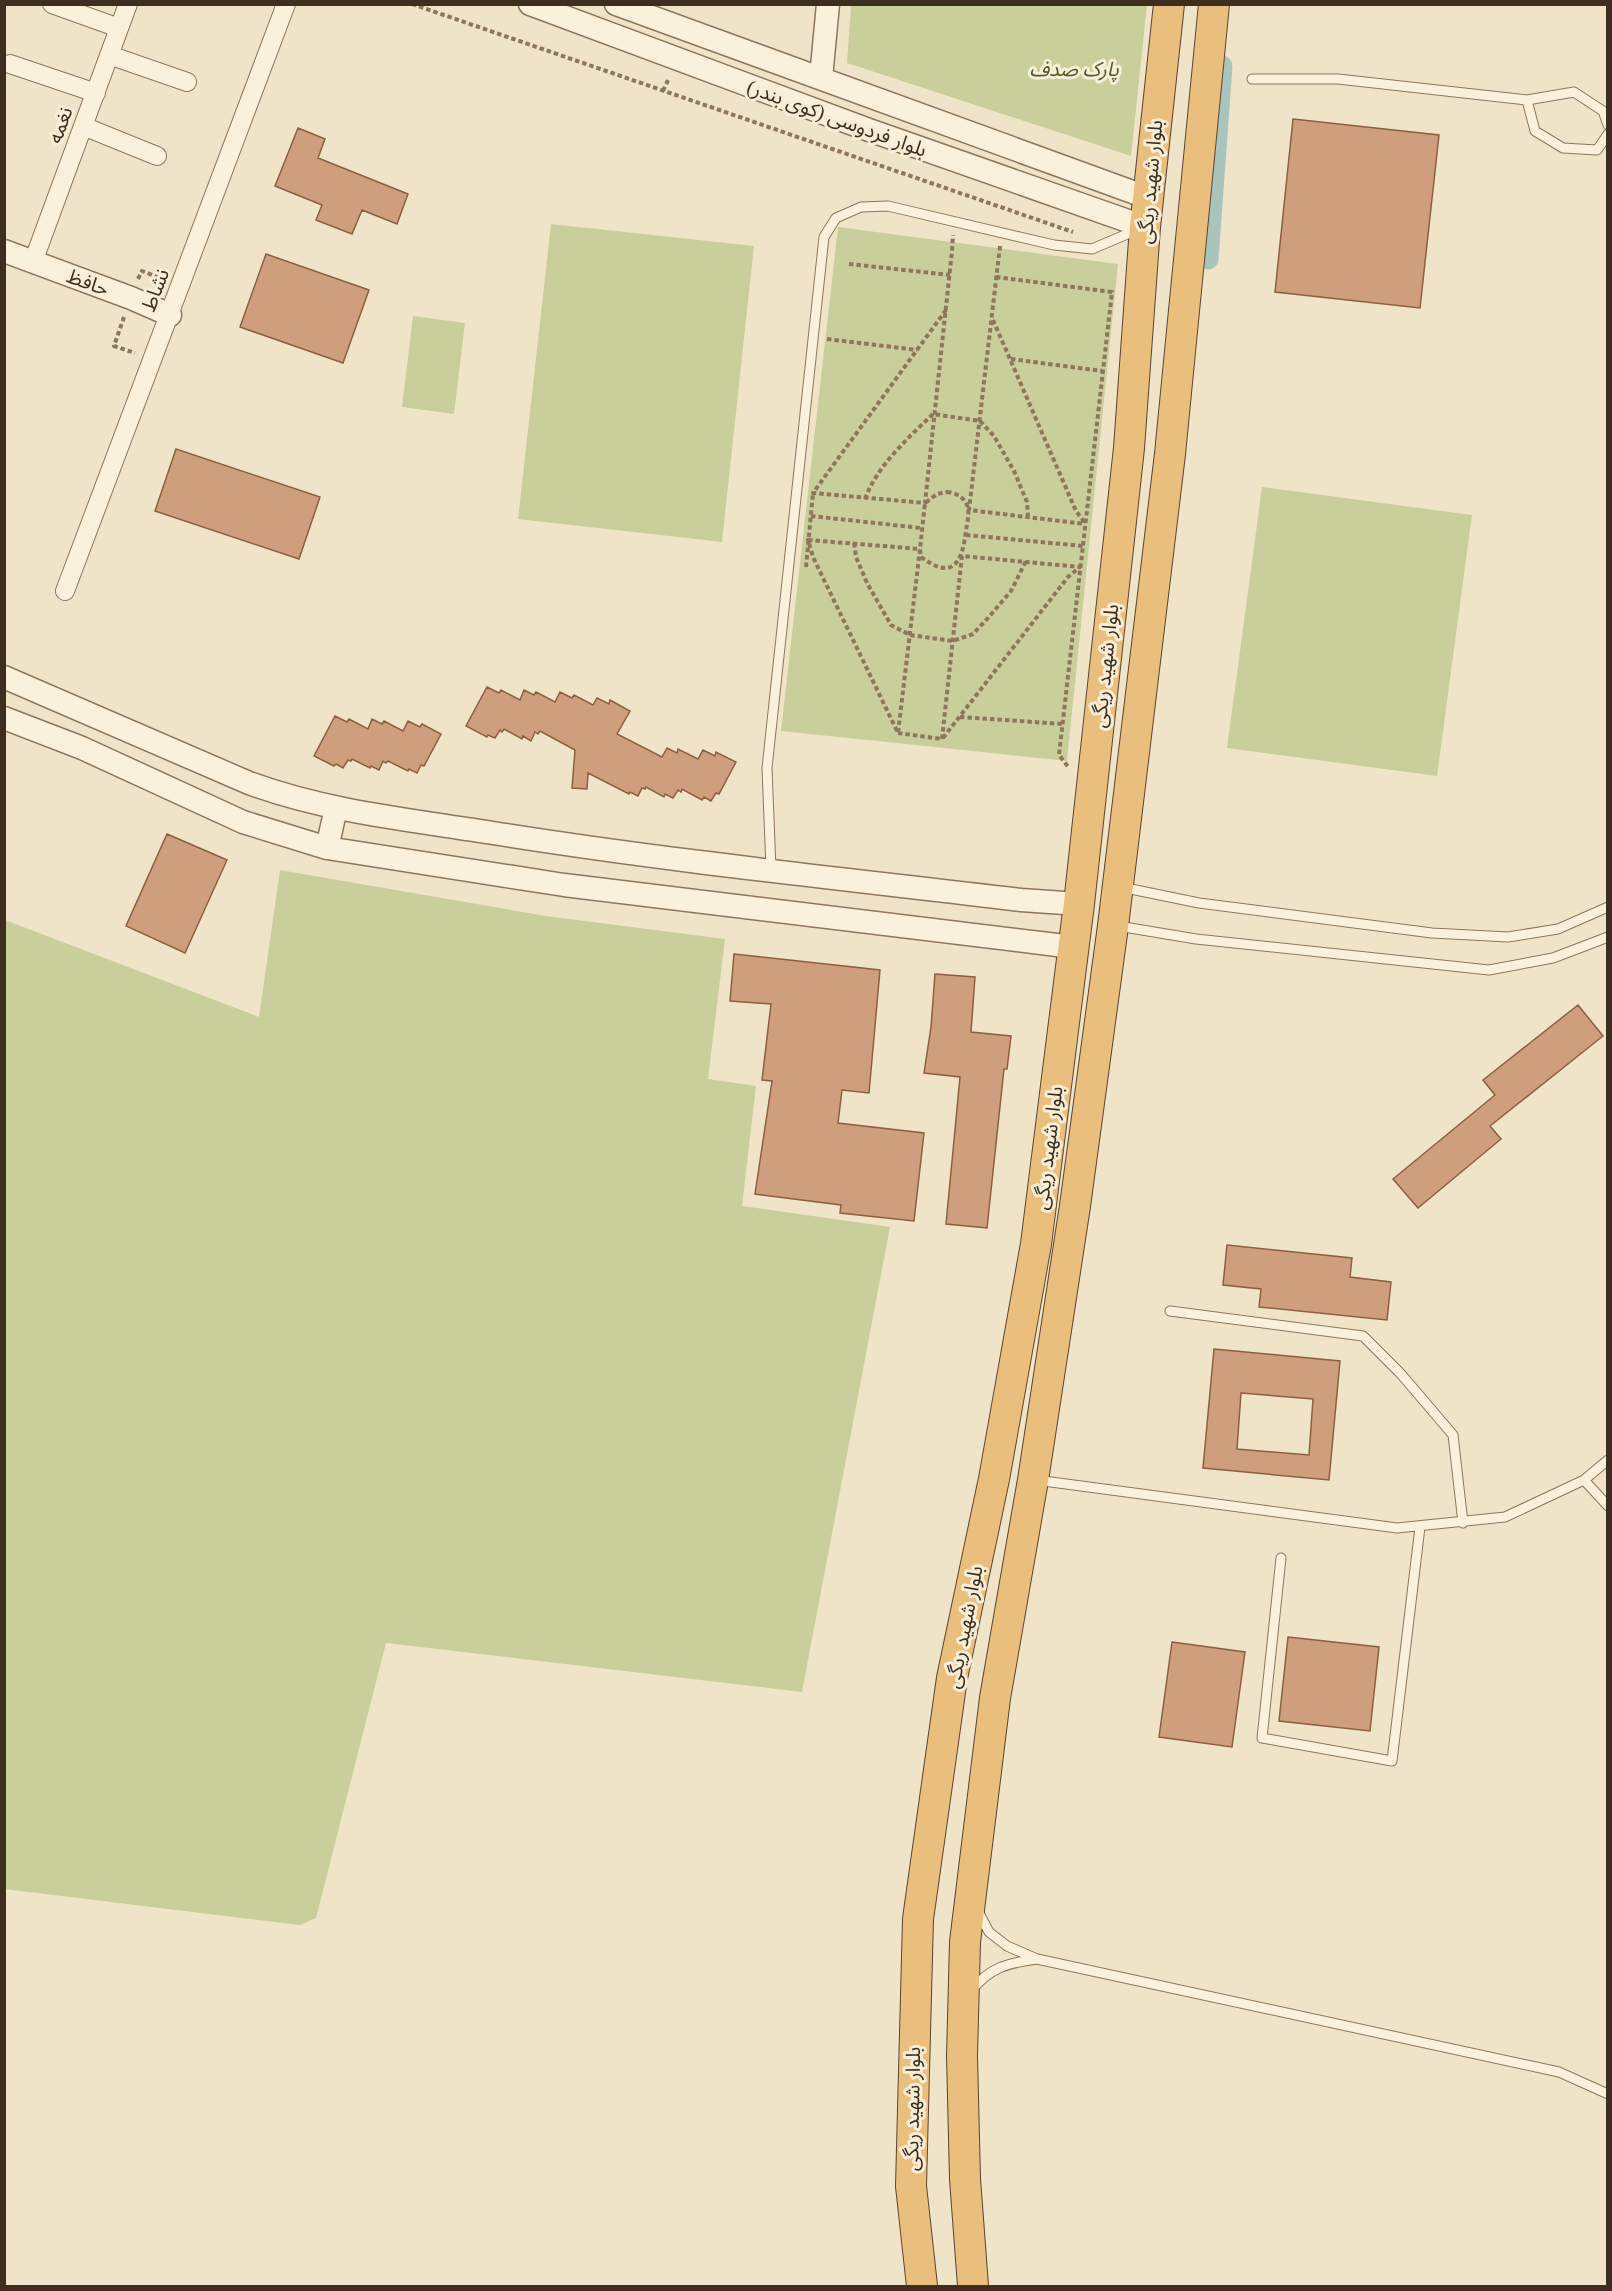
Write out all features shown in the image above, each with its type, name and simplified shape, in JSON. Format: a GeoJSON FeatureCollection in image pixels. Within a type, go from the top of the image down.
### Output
{"type":"FeatureCollection","features":[{"type":"Feature","properties":{"kind":"highway","name":"بلوار شهید ریگی"},"geometry":{"type":"LineString","coordinates":[[922,2286],[910,2186],[918,1919],[952,1678],[994,1479],[1036,1244],[1079,904],[1129,448],[1147,212],[1168,4]]}},
{"type":"Feature","properties":{"kind":"highway","name":"بلوار شهید ریگی"},"geometry":{"type":"LineString","coordinates":[[973,2286],[965,2168],[962,2056],[965,1942],[995,1698],[1033,1480],[1075,1206],[1113,926],[1170,453],[1214,4]]}},
{"type":"Feature","properties":{"kind":"street"},"geometry":{"type":"LineString","coordinates":[[52,4],[119,28]]}},
{"type":"Feature","properties":{"kind":"street","name":"نغمه"},"geometry":{"type":"LineString","coordinates":[[33,262],[128,4]]}},
{"type":"Feature","properties":{"kind":"street","name":"نشاط"},"geometry":{"type":"LineString","coordinates":[[65,591],[286,4]]}},
{"type":"Feature","properties":{"kind":"street","name":"بلوار فردوسی (کوی بندر)"},"geometry":{"type":"LineString","coordinates":[[530,4],[869,130],[1110,214],[1147,212]]}},
{"type":"Feature","properties":{"kind":"street","name":"بلوار فردوسی (کوی بندر)"},"geometry":{"type":"LineString","coordinates":[[616,4],[1121,188],[1147,212]]}},
{"type":"Feature","properties":{"kind":"street"},"geometry":{"type":"LineString","coordinates":[[821,78],[828,4]]}},
{"type":"Feature","properties":{"kind":"street"},"geometry":{"type":"LineString","coordinates":[[110,55],[187,82]]}},
{"type":"Feature","properties":{"kind":"street"},"geometry":{"type":"LineString","coordinates":[[10,64],[96,93]]}},
{"type":"Feature","properties":{"kind":"street"},"geometry":{"type":"LineString","coordinates":[[869,130],[882,100]]}},
{"type":"Feature","properties":{"kind":"street"},"geometry":{"type":"LineString","coordinates":[[83,126],[157,156]]}},
{"type":"Feature","properties":{"kind":"street"},"geometry":{"type":"LineString","coordinates":[[1110,214],[1122,204],[1121,188]]}},
{"type":"Feature","properties":{"kind":"street","name":"حافظ"},"geometry":{"type":"LineString","coordinates":[[4,251],[131,298],[170,315]]}},
{"type":"Feature","properties":{"kind":"street"},"geometry":{"type":"LineString","coordinates":[[4,676],[249,783],[285,796],[336,808],[601,850],[1021,900],[1079,904]]}},
{"type":"Feature","properties":{"kind":"street"},"geometry":{"type":"LineString","coordinates":[[4,718],[82,748],[243,822],[327,848],[564,885],[1015,939],[1073,949]]}},
{"type":"Feature","properties":{"kind":"street"},"geometry":{"type":"LineString","coordinates":[[327,848],[336,808]]}},
{"type":"Feature","properties":{"kind":"street"},"geometry":{"type":"LineString","coordinates":[[1015,939],[1021,900]]}},
{"type":"Feature","properties":{"kind":"lane"},"geometry":{"type":"LineString","coordinates":[[1252,79],[1338,80],[1527,100],[1574,92],[1603,111],[1608,125]]}},
{"type":"Feature","properties":{"kind":"lane"},"geometry":{"type":"LineString","coordinates":[[1527,100],[1535,131],[1563,148],[1597,150],[1608,134]]}},
{"type":"Feature","properties":{"kind":"lane"},"geometry":{"type":"LineString","coordinates":[[771,869],[767,768],[824,237],[836,218],[861,207],[888,206],[1054,244],[1092,249],[1107,243],[1147,212]]}},
{"type":"Feature","properties":{"kind":"lane"},"geometry":{"type":"LineString","coordinates":[[1117,887],[1199,903],[1432,933],[1508,937],[1558,929],[1608,907]]}},
{"type":"Feature","properties":{"kind":"lane"},"geometry":{"type":"LineString","coordinates":[[1113,926],[1196,939],[1489,970],[1553,958],[1608,937]]}},
{"type":"Feature","properties":{"kind":"lane"},"geometry":{"type":"LineString","coordinates":[[1170,1311],[1363,1336],[1401,1374],[1453,1435],[1463,1523]]}},
{"type":"Feature","properties":{"kind":"lane"},"geometry":{"type":"LineString","coordinates":[[1033,1480],[1397,1528],[1504,1517],[1584,1480],[1608,1460]]}},
{"type":"Feature","properties":{"kind":"lane"},"geometry":{"type":"LineString","coordinates":[[1584,1480],[1608,1506]]}},
{"type":"Feature","properties":{"kind":"lane"},"geometry":{"type":"LineString","coordinates":[[1281,1558],[1262,1738],[1392,1761],[1420,1527]]}},
{"type":"Feature","properties":{"kind":"lane"},"geometry":{"type":"LineString","coordinates":[[970,1895],[989,1932],[1007,1946],[1036,1959],[1559,2072],[1608,2094]]}},
{"type":"Feature","properties":{"kind":"lane"},"geometry":{"type":"LineString","coordinates":[[963,2004],[972,1989],[985,1975],[1006,1964],[1036,1959]]}},
{"type":"Feature","properties":{"kind":"path"},"geometry":{"type":"LineString","coordinates":[[412,4],[1107,243]]}},
{"type":"Feature","properties":{"kind":"path"},"geometry":{"type":"LineString","coordinates":[[898,733],[950,275],[954,221]]}},
{"type":"Feature","properties":{"kind":"path"},"geometry":{"type":"LineString","coordinates":[[942,739],[1002,232]]}},
{"type":"Feature","properties":{"kind":"path"},"geometry":{"type":"LineString","coordinates":[[849,264],[950,275]]}},
{"type":"Feature","properties":{"kind":"path"},"geometry":{"type":"LineString","coordinates":[[996,277],[1112,292],[1059,755],[1091,797]]}},
{"type":"Feature","properties":{"kind":"path"},"geometry":{"type":"LineString","coordinates":[[813,493],[946,310]]}},
{"type":"Feature","properties":{"kind":"path"},"geometry":{"type":"LineString","coordinates":[[992,318],[1076,511],[1085,524]]}},
{"type":"Feature","properties":{"kind":"path"},"geometry":{"type":"LineString","coordinates":[[814,337],[917,350]]}},
{"type":"Feature","properties":{"kind":"path"},"geometry":{"type":"LineString","coordinates":[[1010,359],[1102,371]]}},
{"type":"Feature","properties":{"kind":"path"},"geometry":{"type":"LineString","coordinates":[[933,414],[980,421],[994,436],[1014,471],[1027,502],[1028,516]]}},
{"type":"Feature","properties":{"kind":"path"},"geometry":{"type":"LineString","coordinates":[[864,499],[871,484],[911,435],[933,414]]}},
{"type":"Feature","properties":{"kind":"path"},"geometry":{"type":"LineString","coordinates":[[806,567],[814,483]]}},
{"type":"Feature","properties":{"kind":"path"},"geometry":{"type":"LineString","coordinates":[[813,493],[925,503],[937,494],[947,492],[957,494],[966,502],[969,510]]}},
{"type":"Feature","properties":{"kind":"path"},"geometry":{"type":"LineString","coordinates":[[969,510],[1085,524]]}},
{"type":"Feature","properties":{"kind":"path"},"geometry":{"type":"LineString","coordinates":[[811,516],[921,528]]}},
{"type":"Feature","properties":{"kind":"path"},"geometry":{"type":"LineString","coordinates":[[966,535],[1083,546]]}},
{"type":"Feature","properties":{"kind":"path"},"geometry":{"type":"LineString","coordinates":[[808,540],[920,549]]}},
{"type":"Feature","properties":{"kind":"path"},"geometry":{"type":"LineString","coordinates":[[808,540],[813,557],[898,733]]}},
{"type":"Feature","properties":{"kind":"path"},"geometry":{"type":"LineString","coordinates":[[854,543],[856,557],[867,583],[891,625],[910,635],[953,641],[973,634],[988,618],[1011,591],[1026,561]]}},
{"type":"Feature","properties":{"kind":"path"},"geometry":{"type":"LineString","coordinates":[[920,549],[921,557],[933,566],[946,569],[957,565],[962,556]]}},
{"type":"Feature","properties":{"kind":"path"},"geometry":{"type":"LineString","coordinates":[[962,556],[1080,567]]}},
{"type":"Feature","properties":{"kind":"path"},"geometry":{"type":"LineString","coordinates":[[942,739],[1068,577],[1080,567]]}},
{"type":"Feature","properties":{"kind":"path"},"geometry":{"type":"LineString","coordinates":[[959,717],[1063,724]]}},
{"type":"Feature","properties":{"kind":"path"},"geometry":{"type":"LineString","coordinates":[[898,733],[942,739]]}},
{"type":"Feature","properties":{"kind":"green space","name":"پارک صدف"},"geometry":{"type":"Polygon","coordinates":[[[851,5],[1147,5],[1131,156],[847,63],[851,5]]]}},
{"type":"Feature","properties":{"kind":"green space"},"geometry":{"type":"Polygon","coordinates":[[[551,224],[754,246],[722,542],[518,519],[551,224]]]}},
{"type":"Feature","properties":{"kind":"green space"},"geometry":{"type":"Polygon","coordinates":[[[838,227],[1118,264],[1067,761],[781,731],[838,227]]]}},
{"type":"Feature","properties":{"kind":"green space"},"geometry":{"type":"Polygon","coordinates":[[[413,316],[465,323],[454,414],[402,407],[413,316]]]}},
{"type":"Feature","properties":{"kind":"green space"},"geometry":{"type":"Polygon","coordinates":[[[1262,487],[1472,515],[1437,776],[1227,748],[1262,487]]]}},
{"type":"Feature","properties":{"kind":"green space"},"geometry":{"type":"Polygon","coordinates":[[[280,870],[546,916],[725,939],[708,1079],[756,1086],[742,1206],[890,1227],[802,1692],[386,1643],[316,1918],[300,1925],[4,1889],[5,920],[259,1017],[280,870]]]}},
{"type":"Feature","properties":{"kind":"building"},"geometry":{"type":"Polygon","coordinates":[[[1293,119],[1439,135],[1420,308],[1275,292],[1293,119]]]}},
{"type":"Feature","properties":{"kind":"building"},"geometry":{"type":"Polygon","coordinates":[[[298,128],[325,139],[318,158],[408,194],[397,224],[362,210],[352,234],[316,220],[322,205],[275,186],[298,128]]]}},
{"type":"Feature","properties":{"kind":"building"},"geometry":{"type":"Polygon","coordinates":[[[266,254],[369,290],[343,363],[240,327],[266,254]]]}},
{"type":"Feature","properties":{"kind":"building"},"geometry":{"type":"Polygon","coordinates":[[[176,449],[320,497],[299,559],[155,511],[176,449]]]}},
{"type":"Feature","properties":{"kind":"building"},"geometry":{"type":"Polygon","coordinates":[[[487,687],[499,693],[501,690],[520,700],[524,690],[534,695],[536,692],[555,702],[560,692],[572,698],[574,695],[593,705],[597,698],[609,704],[610,700],[630,711],[617,734],[662,757],[667,748],[677,753],[678,749],[698,759],[703,750],[715,756],[716,752],[736,762],[719,794],[716,793],[711,801],[704,797],[702,800],[682,789],[681,792],[678,790],[673,798],[665,794],[664,797],[646,787],[642,788],[638,796],[630,792],[629,794],[588,773],[587,789],[572,788],[575,750],[540,731],[538,734],[535,732],[531,741],[523,736],[522,739],[504,729],[502,732],[500,730],[495,738],[488,735],[487,737],[466,726],[487,687]]]}},
{"type":"Feature","properties":{"kind":"building"},"geometry":{"type":"Polygon","coordinates":[[[335,716],[347,722],[349,719],[368,729],[372,719],[382,724],[384,721],[403,731],[408,721],[420,727],[422,724],[441,734],[424,766],[421,765],[417,773],[388,761],[386,763],[383,761],[379,770],[352,759],[348,760],[343,768],[314,756],[335,716]]]}},
{"type":"Feature","properties":{"kind":"building"},"geometry":{"type":"Polygon","coordinates":[[[167,834],[227,860],[185,953],[126,926],[167,834]]]}},
{"type":"Feature","properties":{"kind":"building"},"geometry":{"type":"Polygon","coordinates":[[[734,954],[880,970],[869,1093],[842,1090],[838,1123],[924,1133],[914,1221],[840,1213],[841,1205],[755,1194],[772,1081],[762,1080],[771,1004],[730,1001],[734,954]]]}},
{"type":"Feature","properties":{"kind":"building"},"geometry":{"type":"Polygon","coordinates":[[[935,974],[975,977],[971,1032],[1011,1036],[1007,1069],[1004,1069],[987,1228],[946,1224],[960,1077],[924,1073],[931,1027],[935,974]]]}},
{"type":"Feature","properties":{"kind":"building"},"geometry":{"type":"Polygon","coordinates":[[[1578,1005],[1603,1036],[1490,1126],[1501,1139],[1418,1208],[1393,1179],[1495,1095],[1483,1080],[1578,1005]]]}},
{"type":"Feature","properties":{"kind":"building"},"geometry":{"type":"Polygon","coordinates":[[[1227,1245],[1352,1258],[1350,1277],[1391,1282],[1387,1320],[1259,1307],[1261,1289],[1223,1285],[1227,1245]]]}},
{"type":"Feature","properties":{"kind":"building"},"geometry":{"type":"Polygon","coordinates":[[[1214,1349],[1340,1361],[1329,1480],[1203,1468],[1214,1349]],[[1241,1393],[1237,1449],[1309,1455],[1313,1399],[1241,1393]]]}},
{"type":"Feature","properties":{"kind":"building"},"geometry":{"type":"Polygon","coordinates":[[[1288,1637],[1379,1647],[1370,1731],[1279,1721],[1288,1637]]]}},
{"type":"Feature","properties":{"kind":"building"},"geometry":{"type":"Polygon","coordinates":[[[1172,1642],[1245,1652],[1232,1747],[1159,1737],[1172,1642]]]}},
{"type":"Feature","properties":{"kind":"waterway"},"geometry":{"type":"LineString","coordinates":[[1208,259],[1222,66]]}}]}
